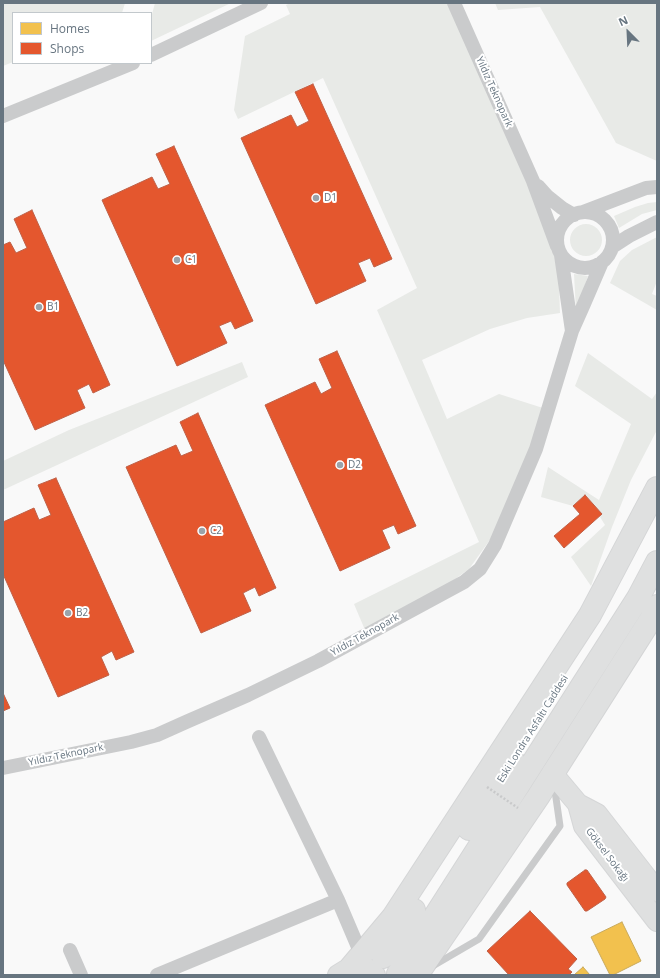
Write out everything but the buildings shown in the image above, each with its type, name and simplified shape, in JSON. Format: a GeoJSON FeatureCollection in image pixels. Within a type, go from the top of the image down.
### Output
{"type":"FeatureCollection","features":[{"type":"Feature","properties":{"kind":"main road"},"geometry":{"type":"LineString","coordinates":[[350,965],[393,917],[590,615],[657,488]]}},
{"type":"Feature","properties":{"kind":"main road","name":"Eski Londra Asfaltı Caddesi"},"geometry":{"type":"LineString","coordinates":[[379,966],[494,792],[620,590],[657,488]]}},
{"type":"Feature","properties":{"kind":"main road","name":"Eski Londra Asfaltı Caddesi"},"geometry":{"type":"LineString","coordinates":[[411,974],[638,598],[657,562]]}},
{"type":"Feature","properties":{"kind":"main road"},"geometry":{"type":"LineString","coordinates":[[411,974],[527,814],[655,620]]}},
{"type":"Feature","properties":{"kind":"street"},"geometry":{"type":"LineString","coordinates":[[152,55],[261,3]]}},
{"type":"Feature","properties":{"kind":"street","name":"Yıldız Teknopark"},"geometry":{"type":"LineString","coordinates":[[454,3],[534,181],[559,250],[572,331]]}},
{"type":"Feature","properties":{"kind":"street"},"geometry":{"type":"LineString","coordinates":[[3,116],[131,64]]}},
{"type":"Feature","properties":{"kind":"street","name":"Yıldız Teknopark"},"geometry":{"type":"LineString","coordinates":[[534,181],[547,196],[562,208],[578,213]]}},
{"type":"Feature","properties":{"kind":"street"},"geometry":{"type":"LineString","coordinates":[[578,213],[592,213],[600,216],[611,230],[613,238],[612,247],[602,262],[594,266],[584,268],[567,262],[559,250],[557,236],[560,227],[566,220],[578,213],[646,188],[657,187]]}},
{"type":"Feature","properties":{"kind":"street"},"geometry":{"type":"LineString","coordinates":[[612,247],[629,236],[657,222]]}},
{"type":"Feature","properties":{"kind":"street","name":"Yıldız Teknopark"},"geometry":{"type":"LineString","coordinates":[[3,768],[131,742],[157,735],[248,695],[318,661],[464,582],[480,569],[498,538],[536,448],[572,331],[602,262]]}},
{"type":"Feature","properties":{"kind":"street"},"geometry":{"type":"LineString","coordinates":[[259,738],[338,900],[350,965],[365,967],[379,966]]}},
{"type":"Feature","properties":{"kind":"street"},"geometry":{"type":"LineString","coordinates":[[552,774],[578,804]]}},
{"type":"Feature","properties":{"kind":"street","name":"Göksel Sokağı"},"geometry":{"type":"LineString","coordinates":[[578,804],[597,814],[657,891]]}},
{"type":"Feature","properties":{"kind":"street","name":"Göksel Sokağı"},"geometry":{"type":"LineString","coordinates":[[578,804],[584,826],[657,921]]}},
{"type":"Feature","properties":{"kind":"street"},"geometry":{"type":"LineString","coordinates":[[157,975],[338,900]]}},
{"type":"Feature","properties":{"kind":"street"},"geometry":{"type":"LineString","coordinates":[[70,950],[81,975]]}},
{"type":"Feature","properties":{"kind":"lane"},"geometry":{"type":"LineString","coordinates":[[411,974],[479,940],[560,826],[552,774]]}},
{"type":"Feature","properties":{"kind":"path"},"geometry":{"type":"LineString","coordinates":[[487,787],[518,808]]}},
{"type":"Feature","properties":{"kind":"shaded area"},"geometry":{"type":"Polygon","coordinates":[[[3,3],[125,3],[122,12],[12,12],[12,62],[3,66],[3,3]]]}},
{"type":"Feature","properties":{"kind":"shaded area"},"geometry":{"type":"Polygon","coordinates":[[[155,3],[231,3],[152,41],[152,14],[155,3]]]}},
{"type":"Feature","properties":{"kind":"shaded area"},"geometry":{"type":"Polygon","coordinates":[[[290,3],[447,3],[545,222],[558,259],[560,313],[527,318],[490,329],[422,360],[447,419],[499,394],[543,408],[519,479],[497,530],[469,569],[444,587],[365,630],[354,604],[479,542],[377,310],[417,288],[323,78],[238,119],[234,110],[245,36],[290,14],[286,5],[290,3]]]}},
{"type":"Feature","properties":{"kind":"shaded area"},"geometry":{"type":"Polygon","coordinates":[[[495,3],[657,3],[657,161],[616,143],[540,7],[498,10],[495,3]]]}},
{"type":"Feature","properties":{"kind":"shaded area"},"geometry":{"type":"Polygon","coordinates":[[[657,202],[657,210],[642,214],[619,228],[614,216],[635,207],[657,202]]]}},
{"type":"Feature","properties":{"kind":"shaded area"},"geometry":{"type":"Polygon","coordinates":[[[586,224],[595,227],[599,231],[602,240],[599,249],[595,253],[586,256],[577,253],[573,249],[570,240],[573,231],[577,227],[586,224]]]}},
{"type":"Feature","properties":{"kind":"shaded area"},"geometry":{"type":"Polygon","coordinates":[[[657,237],[657,281],[652,294],[657,296],[657,310],[610,283],[620,261],[632,250],[657,237]]]}},
{"type":"Feature","properties":{"kind":"shaded area"},"geometry":{"type":"Polygon","coordinates":[[[574,274],[588,276],[576,311],[574,274]]]}},
{"type":"Feature","properties":{"kind":"shaded area"},"geometry":{"type":"Polygon","coordinates":[[[588,353],[652,399],[657,392],[657,430],[631,480],[591,586],[571,557],[605,525],[600,517],[602,514],[585,495],[573,506],[541,497],[548,467],[599,500],[631,424],[575,386],[588,353]]]}},
{"type":"Feature","properties":{"kind":"shaded area"},"geometry":{"type":"Polygon","coordinates":[[[242,362],[248,377],[3,490],[3,461],[69,430],[242,362]]]}},
{"type":"Feature","properties":{"kind":"place","name":"D1"},"geometry":{"type":"Point","coordinates":[316,198]}},
{"type":"Feature","properties":{"kind":"place","name":"C1"},"geometry":{"type":"Point","coordinates":[177,260]}},
{"type":"Feature","properties":{"kind":"place","name":"B1"},"geometry":{"type":"Point","coordinates":[39,307]}},
{"type":"Feature","properties":{"kind":"place","name":"D2"},"geometry":{"type":"Point","coordinates":[340,465]}},
{"type":"Feature","properties":{"kind":"place","name":"C2"},"geometry":{"type":"Point","coordinates":[202,531]}},
{"type":"Feature","properties":{"kind":"place","name":"B2"},"geometry":{"type":"Point","coordinates":[68,613]}}]}
